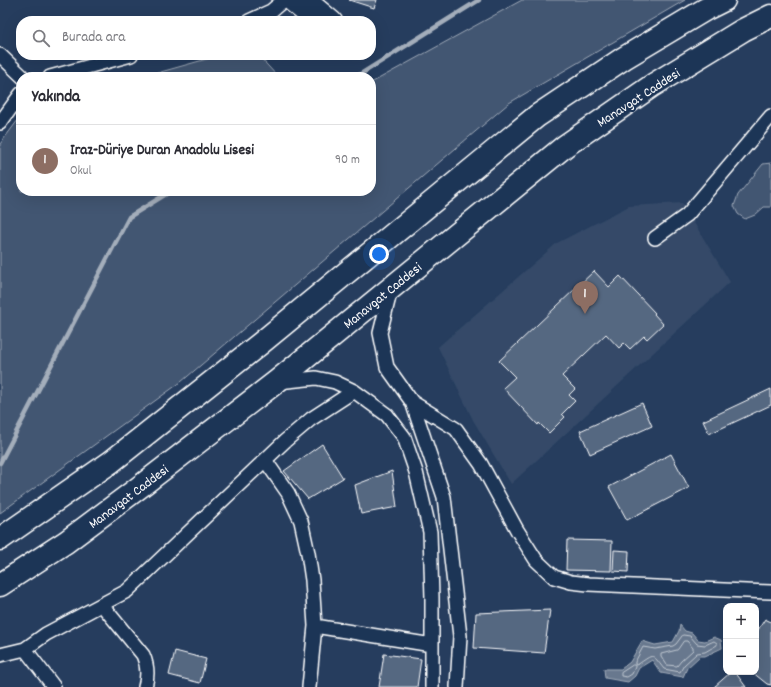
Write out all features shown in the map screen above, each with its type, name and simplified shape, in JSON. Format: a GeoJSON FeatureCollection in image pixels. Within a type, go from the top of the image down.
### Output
{"type":"FeatureCollection","features":[{"type":"Feature","properties":{"kind":"highway"},"geometry":{"type":"LineString","coordinates":[[0,539],[111,462],[261,343],[537,116],[624,58],[706,9],[724,0]]}},
{"type":"Feature","properties":{"kind":"highway","name":"Manavgat Caddesi"},"geometry":{"type":"LineString","coordinates":[[0,585],[72,538],[137,490],[276,382],[565,146],[653,85],[743,30],[771,16]]}},
{"type":"Feature","properties":{"kind":"street"},"geometry":{"type":"LineString","coordinates":[[260,16],[271,11],[284,0]]}},
{"type":"Feature","properties":{"kind":"street"},"geometry":{"type":"LineString","coordinates":[[289,0],[308,16]]}},
{"type":"Feature","properties":{"kind":"street"},"geometry":{"type":"LineString","coordinates":[[308,0],[327,16]]}},
{"type":"Feature","properties":{"kind":"street"},"geometry":{"type":"LineString","coordinates":[[0,55],[19,72]]}},
{"type":"Feature","properties":{"kind":"street"},"geometry":{"type":"LineString","coordinates":[[68,72],[113,60]]}},
{"type":"Feature","properties":{"kind":"street"},"geometry":{"type":"LineString","coordinates":[[0,123],[16,101]]}},
{"type":"Feature","properties":{"kind":"street"},"geometry":{"type":"LineString","coordinates":[[655,238],[687,215],[771,116]]}},
{"type":"Feature","properties":{"kind":"street"},"geometry":{"type":"LineString","coordinates":[[392,287],[380,333],[387,367],[412,402],[444,497],[460,636],[458,687]]}},
{"type":"Feature","properties":{"kind":"street"},"geometry":{"type":"LineString","coordinates":[[276,382],[316,378],[335,382],[354,391],[387,415],[404,437],[416,472],[430,532],[432,687]]}},
{"type":"Feature","properties":{"kind":"street"},"geometry":{"type":"LineString","coordinates":[[0,655],[25,649],[46,634],[127,591],[285,441],[311,419],[354,391]]}},
{"type":"Feature","properties":{"kind":"street"},"geometry":{"type":"LineString","coordinates":[[412,402],[456,429],[480,464],[517,530],[536,560],[554,577],[571,582],[771,592]]}},
{"type":"Feature","properties":{"kind":"street"},"geometry":{"type":"LineString","coordinates":[[265,460],[288,493],[301,521],[312,580],[315,626],[309,687]]}},
{"type":"Feature","properties":{"kind":"street"},"geometry":{"type":"LineString","coordinates":[[102,604],[143,655],[148,670],[145,687]]}},
{"type":"Feature","properties":{"kind":"street"},"geometry":{"type":"LineString","coordinates":[[315,626],[432,645]]}},
{"type":"Feature","properties":{"kind":"street"},"geometry":{"type":"LineString","coordinates":[[25,649],[54,687]]}},
{"type":"Feature","properties":{"kind":"shaded area"},"geometry":{"type":"Polygon","coordinates":[[[522,0],[685,0],[509,103],[181,382],[0,513],[0,144],[16,123],[16,196],[376,196],[376,80],[522,0]]]}},
{"type":"Feature","properties":{"kind":"shaded area"},"geometry":{"type":"Polygon","coordinates":[[[203,60],[263,60],[273,72],[161,72],[203,60]]]}},
{"type":"Feature","properties":{"kind":"shaded area"},"geometry":{"type":"Polygon","coordinates":[[[771,163],[771,207],[764,207],[755,215],[745,219],[738,214],[734,206],[738,195],[763,164],[771,163]]]}},
{"type":"Feature","properties":{"kind":"shaded area"},"geometry":{"type":"Polygon","coordinates":[[[682,203],[730,282],[511,484],[473,420],[438,347],[557,243],[629,206],[682,203]]]}},
{"type":"Feature","properties":{"kind":"water"},"geometry":{"type":"Polygon","coordinates":[[[680,625],[685,631],[692,633],[698,640],[705,641],[714,637],[721,640],[722,648],[705,656],[700,656],[687,668],[683,677],[661,673],[652,660],[639,668],[635,676],[628,682],[605,678],[604,669],[621,669],[630,662],[642,641],[655,645],[673,642],[679,631],[680,625]]]}},
{"type":"Feature","properties":{"kind":"building"},"geometry":{"type":"Polygon","coordinates":[[[349,0],[377,0],[374,8],[349,0]]]}},
{"type":"Feature","properties":{"kind":"building"},"geometry":{"type":"Polygon","coordinates":[[[594,271],[609,287],[620,276],[655,313],[654,314],[663,324],[647,339],[644,336],[630,349],[624,343],[619,348],[606,334],[562,376],[575,389],[569,395],[575,401],[562,414],[565,417],[549,433],[539,423],[538,425],[503,388],[515,377],[499,361],[594,271]]]}},
{"type":"Feature","properties":{"kind":"building"},"geometry":{"type":"Polygon","coordinates":[[[771,389],[771,405],[709,434],[703,421],[771,389]]]}},
{"type":"Feature","properties":{"kind":"building"},"geometry":{"type":"Polygon","coordinates":[[[642,403],[652,426],[590,454],[580,431],[642,403]]]}},
{"type":"Feature","properties":{"kind":"building"},"geometry":{"type":"Polygon","coordinates":[[[322,444],[343,478],[308,499],[284,471],[322,444]]]}},
{"type":"Feature","properties":{"kind":"building"},"geometry":{"type":"Polygon","coordinates":[[[671,454],[689,488],[627,520],[609,487],[671,454]]]}},
{"type":"Feature","properties":{"kind":"building"},"geometry":{"type":"Polygon","coordinates":[[[392,471],[397,507],[361,514],[355,485],[392,471]]]}},
{"type":"Feature","properties":{"kind":"building"},"geometry":{"type":"Polygon","coordinates":[[[567,540],[612,541],[611,571],[566,570],[567,540]]]}},
{"type":"Feature","properties":{"kind":"building"},"geometry":{"type":"Polygon","coordinates":[[[614,550],[629,551],[628,572],[613,571],[614,550]]]}},
{"type":"Feature","properties":{"kind":"building"},"geometry":{"type":"Polygon","coordinates":[[[550,610],[544,653],[474,648],[476,613],[550,610]]]}},
{"type":"Feature","properties":{"kind":"building"},"geometry":{"type":"Polygon","coordinates":[[[765,619],[771,622],[771,685],[767,684],[756,675],[759,675],[759,628],[765,619]]]}},
{"type":"Feature","properties":{"kind":"building"},"geometry":{"type":"Polygon","coordinates":[[[175,651],[206,659],[200,683],[169,675],[175,651]]]}},
{"type":"Feature","properties":{"kind":"building"},"geometry":{"type":"Polygon","coordinates":[[[384,654],[421,659],[417,687],[379,687],[384,654]]]}},
{"type":"Feature","properties":{"kind":"building"},"geometry":{"type":"Polygon","coordinates":[[[728,675],[737,675],[746,687],[714,687],[728,675]]]}},
{"type":"Feature","properties":{"kind":"waterway"},"geometry":{"type":"LineString","coordinates":[[364,72],[479,0]]}},
{"type":"Feature","properties":{"kind":"waterway"},"geometry":{"type":"LineString","coordinates":[[0,463],[129,217],[163,196]]}},
{"type":"Feature","properties":{"kind":"place","name":"Iraz-Düriye Duran Anadolu Lisesi"},"geometry":{"type":"Point","coordinates":[585,314]}}]}
